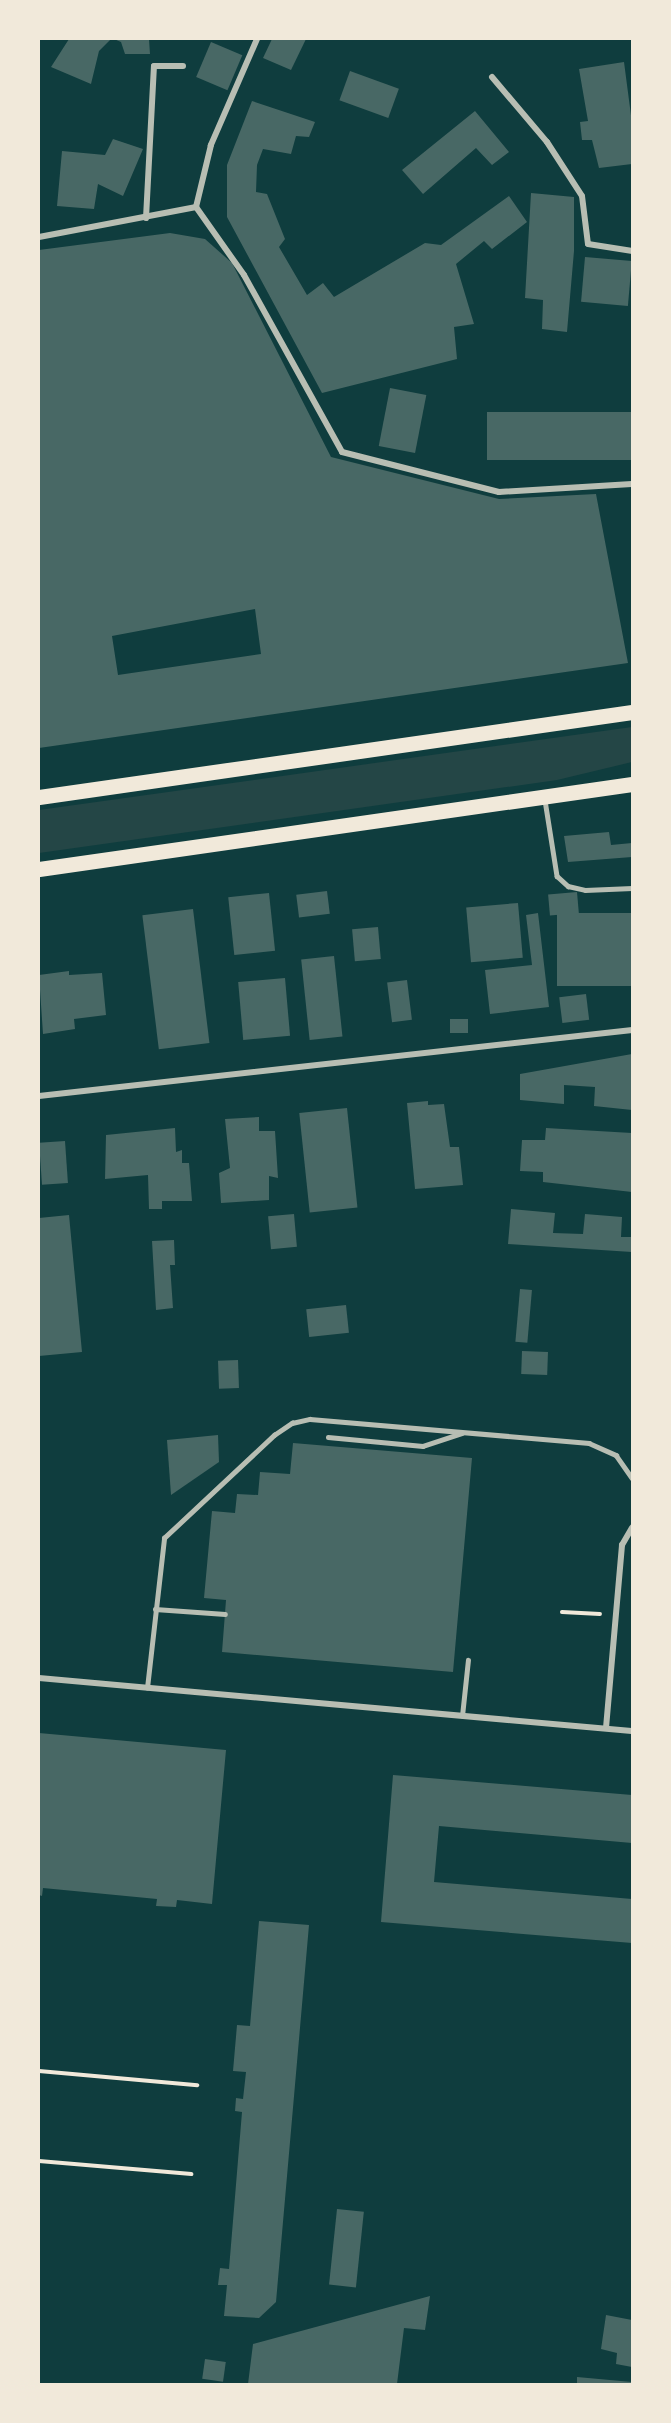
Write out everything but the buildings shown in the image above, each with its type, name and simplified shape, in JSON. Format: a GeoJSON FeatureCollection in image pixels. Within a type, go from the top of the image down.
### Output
{"type":"FeatureCollection","features":[{"type":"Feature","properties":{"kind":"main road"},"geometry":{"type":"LineString","coordinates":[[39,797],[632,712]]}},
{"type":"Feature","properties":{"kind":"main road"},"geometry":{"type":"LineString","coordinates":[[39,869],[632,784]]}},
{"type":"Feature","properties":{"kind":"street"},"geometry":{"type":"LineString","coordinates":[[257,39],[211,145],[196,207],[226,249],[342,452],[499,492],[632,484]]}},
{"type":"Feature","properties":{"kind":"street"},"geometry":{"type":"LineString","coordinates":[[147,218],[154,66],[183,66]]}},
{"type":"Feature","properties":{"kind":"street"},"geometry":{"type":"LineString","coordinates":[[492,77],[547,142],[582,196],[588,244],[632,251]]}},
{"type":"Feature","properties":{"kind":"street"},"geometry":{"type":"LineString","coordinates":[[39,237],[196,207]]}},
{"type":"Feature","properties":{"kind":"street"},"geometry":{"type":"LineString","coordinates":[[39,1096],[632,1030]]}},
{"type":"Feature","properties":{"kind":"street"},"geometry":{"type":"LineString","coordinates":[[606,1728],[622,1545],[632,1528]]}},
{"type":"Feature","properties":{"kind":"street"},"geometry":{"type":"LineString","coordinates":[[39,1678],[632,1731]]}},
{"type":"Feature","properties":{"kind":"lane"},"geometry":{"type":"LineString","coordinates":[[544,797],[557,876],[568,886],[585,890],[632,888]]}},
{"type":"Feature","properties":{"kind":"lane"},"geometry":{"type":"LineString","coordinates":[[147,1688],[164,1538],[274,1435],[292,1423],[310,1419],[597,1445],[616,1455],[632,1478]]}},
{"type":"Feature","properties":{"kind":"lane"},"geometry":{"type":"LineString","coordinates":[[327,1437],[423,1446],[465,1432]]}},
{"type":"Feature","properties":{"kind":"lane"},"geometry":{"type":"LineString","coordinates":[[155,1609],[225,1614]]}},
{"type":"Feature","properties":{"kind":"lane"},"geometry":{"type":"LineString","coordinates":[[462,1716],[468,1660]]}},
{"type":"Feature","properties":{"kind":"path"},"geometry":{"type":"LineString","coordinates":[[562,1612],[616,1615]]}},
{"type":"Feature","properties":{"kind":"path"},"geometry":{"type":"LineString","coordinates":[[39,2071],[197,2085]]}},
{"type":"Feature","properties":{"kind":"path"},"geometry":{"type":"LineString","coordinates":[[39,2161],[191,2174]]}},
{"type":"Feature","properties":{"kind":"shaded area"},"geometry":{"type":"Polygon","coordinates":[[[632,727],[632,762],[557,780],[39,853],[39,810],[632,727]]]}}]}
